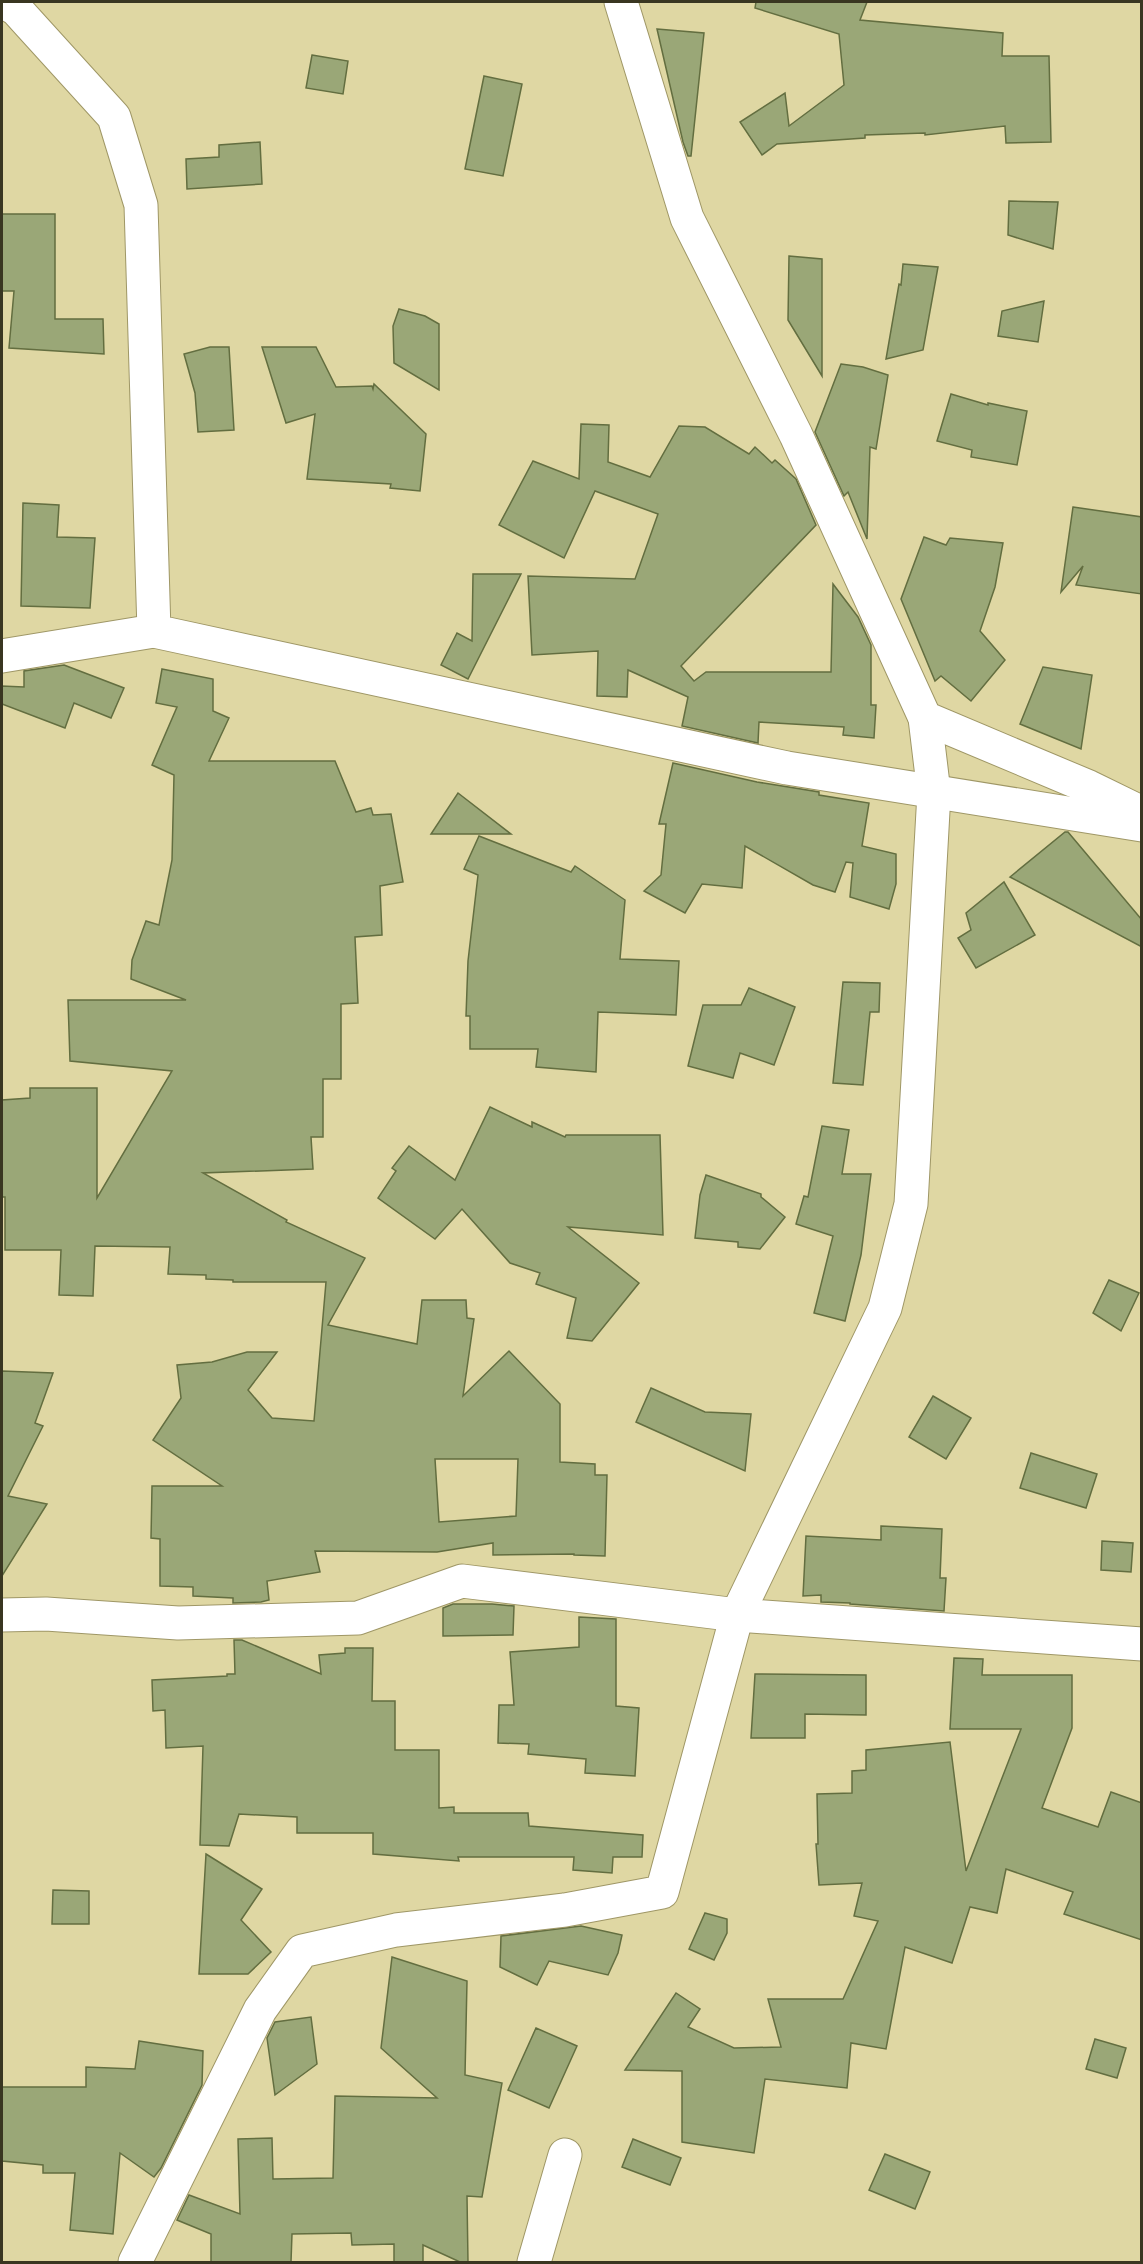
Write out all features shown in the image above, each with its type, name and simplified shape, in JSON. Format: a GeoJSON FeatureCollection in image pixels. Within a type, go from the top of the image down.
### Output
{"type":"FeatureCollection","features":[{"type":"Feature","properties":{"kind":"street"},"geometry":{"type":"LineString","coordinates":[[135,2262],[260,2010],[302,1951],[396,1930],[565,1910],[662,1892],[737,1615],[885,1308],[910,1204],[934,793],[925,718],[796,435],[687,218],[621,2]]}},
{"type":"Feature","properties":{"kind":"street"},"geometry":{"type":"LineString","coordinates":[[10,12],[114,117],[141,205],[154,631]]}},
{"type":"Feature","properties":{"kind":"street"},"geometry":{"type":"LineString","coordinates":[[2,656],[154,631],[787,768],[1142,825]]}},
{"type":"Feature","properties":{"kind":"street"},"geometry":{"type":"LineString","coordinates":[[925,718],[1089,787],[1142,813]]}},
{"type":"Feature","properties":{"kind":"street"},"geometry":{"type":"LineString","coordinates":[[2,1615],[46,1614],[178,1623],[358,1618],[462,1581],[737,1615],[1142,1644]]}},
{"type":"Feature","properties":{"kind":"street"},"geometry":{"type":"LineString","coordinates":[[534,2262],[565,2155]]}},
{"type":"Feature","properties":{"kind":"building"},"geometry":{"type":"Polygon","coordinates":[[[756,2],[867,2],[860,20],[1003,33],[1002,56],[1049,56],[1051,142],[1006,143],[1005,126],[925,135],[925,133],[865,135],[865,138],[777,144],[762,155],[740,122],[785,93],[789,126],[844,85],[839,34],[755,8],[756,2]]]}},
{"type":"Feature","properties":{"kind":"building"},"geometry":{"type":"Polygon","coordinates":[[[657,29],[704,33],[691,156],[688,156],[683,142],[657,29]]]}},
{"type":"Feature","properties":{"kind":"building"},"geometry":{"type":"Polygon","coordinates":[[[312,55],[348,61],[343,94],[306,88],[312,55]]]}},
{"type":"Feature","properties":{"kind":"building"},"geometry":{"type":"Polygon","coordinates":[[[484,76],[522,84],[503,176],[465,169],[484,76]]]}},
{"type":"Feature","properties":{"kind":"building"},"geometry":{"type":"Polygon","coordinates":[[[260,142],[262,184],[187,189],[186,159],[219,157],[219,145],[260,142]]]}},
{"type":"Feature","properties":{"kind":"building"},"geometry":{"type":"Polygon","coordinates":[[[1009,201],[1058,202],[1053,249],[1008,235],[1009,201]]]}},
{"type":"Feature","properties":{"kind":"building"},"geometry":{"type":"Polygon","coordinates":[[[2,214],[55,214],[55,319],[103,319],[104,354],[9,348],[14,291],[2,291],[2,214]]]}},
{"type":"Feature","properties":{"kind":"building"},"geometry":{"type":"Polygon","coordinates":[[[789,256],[822,259],[822,376],[788,320],[789,256]]]}},
{"type":"Feature","properties":{"kind":"building"},"geometry":{"type":"Polygon","coordinates":[[[903,264],[938,267],[923,350],[886,359],[899,284],[901,285],[903,264]]]}},
{"type":"Feature","properties":{"kind":"building"},"geometry":{"type":"Polygon","coordinates":[[[1044,301],[1038,342],[998,336],[1002,311],[1044,301]]]}},
{"type":"Feature","properties":{"kind":"building"},"geometry":{"type":"Polygon","coordinates":[[[399,309],[425,316],[439,324],[439,390],[394,363],[393,326],[399,309]]]}},
{"type":"Feature","properties":{"kind":"building"},"geometry":{"type":"Polygon","coordinates":[[[210,347],[229,347],[234,430],[198,432],[195,393],[184,354],[210,347]]]}},
{"type":"Feature","properties":{"kind":"building"},"geometry":{"type":"Polygon","coordinates":[[[262,347],[316,347],[336,387],[372,386],[373,389],[374,384],[426,434],[420,491],[390,488],[391,484],[307,479],[315,414],[286,423],[262,347]]]}},
{"type":"Feature","properties":{"kind":"building"},"geometry":{"type":"Polygon","coordinates":[[[841,364],[863,367],[888,375],[876,449],[870,447],[867,539],[848,492],[844,496],[815,432],[841,364]]]}},
{"type":"Feature","properties":{"kind":"building"},"geometry":{"type":"Polygon","coordinates":[[[951,394],[988,405],[988,403],[1027,411],[1017,465],[971,457],[972,450],[937,441],[951,394]]]}},
{"type":"Feature","properties":{"kind":"building"},"geometry":{"type":"Polygon","coordinates":[[[581,424],[609,425],[608,462],[650,477],[679,426],[705,427],[749,454],[755,447],[772,463],[775,460],[796,479],[816,525],[681,666],[694,681],[706,672],[831,672],[833,584],[858,617],[871,645],[871,705],[876,705],[874,738],[843,735],[844,727],[759,722],[758,743],[682,726],[688,697],[628,670],[627,697],[597,696],[598,651],[532,655],[528,576],[635,579],[658,514],[595,491],[564,558],[499,525],[533,461],[579,479],[581,424]]]}},
{"type":"Feature","properties":{"kind":"building"},"geometry":{"type":"Polygon","coordinates":[[[23,503],[59,505],[57,537],[95,538],[90,608],[21,606],[23,503]]]}},
{"type":"Feature","properties":{"kind":"building"},"geometry":{"type":"Polygon","coordinates":[[[1073,507],[1142,517],[1142,594],[1076,585],[1083,566],[1061,592],[1073,507]]]}},
{"type":"Feature","properties":{"kind":"building"},"geometry":{"type":"Polygon","coordinates":[[[924,537],[946,545],[950,538],[1003,543],[995,587],[980,631],[1005,660],[971,701],[941,676],[935,681],[901,599],[924,537]]]}},
{"type":"Feature","properties":{"kind":"building"},"geometry":{"type":"Polygon","coordinates":[[[473,574],[521,574],[468,679],[441,665],[457,633],[472,641],[473,574]]]}},
{"type":"Feature","properties":{"kind":"building"},"geometry":{"type":"Polygon","coordinates":[[[64,665],[124,688],[111,718],[74,703],[65,728],[2,704],[2,686],[24,687],[24,671],[64,665]]]}},
{"type":"Feature","properties":{"kind":"building"},"geometry":{"type":"Polygon","coordinates":[[[1043,667],[1092,675],[1081,749],[1020,724],[1043,667]]]}},
{"type":"Feature","properties":{"kind":"building"},"geometry":{"type":"Polygon","coordinates":[[[162,669],[213,679],[213,711],[229,718],[209,761],[335,761],[356,812],[371,808],[373,815],[391,814],[403,882],[380,886],[382,935],[355,937],[358,1003],[341,1004],[341,1079],[323,1079],[323,1137],[311,1137],[313,1169],[203,1173],[287,1220],[286,1222],[365,1258],[328,1325],[417,1344],[422,1300],[466,1300],[467,1318],[474,1319],[463,1396],[509,1351],[560,1404],[560,1462],[595,1464],[595,1475],[607,1475],[605,1556],[493,1555],[493,1543],[437,1552],[315,1551],[320,1572],[267,1581],[269,1600],[261,1602],[233,1603],[233,1598],[193,1596],[193,1587],[160,1586],[160,1539],[151,1538],[152,1486],[222,1486],[153,1440],[181,1398],[177,1365],[212,1362],[247,1352],[277,1352],[248,1390],[272,1418],[314,1421],[326,1282],[233,1282],[233,1280],[206,1279],[206,1275],[168,1274],[170,1247],[95,1246],[93,1296],[59,1295],[61,1250],[5,1250],[5,1197],[2,1197],[2,1100],[30,1098],[30,1088],[97,1088],[97,1198],[172,1071],[70,1061],[68,1000],[186,1000],[131,979],[132,960],[146,921],[159,925],[172,860],[174,775],[152,765],[177,707],[156,703],[162,669]],[[435,1459],[439,1522],[516,1516],[518,1459],[435,1459]]]}},
{"type":"Feature","properties":{"kind":"building"},"geometry":{"type":"Polygon","coordinates":[[[673,763],[757,782],[819,792],[819,795],[869,803],[862,846],[896,854],[896,884],[889,909],[850,897],[853,863],[846,862],[835,892],[813,885],[745,846],[742,888],[702,884],[685,913],[644,891],[661,875],[666,824],[659,824],[673,763]]]}},
{"type":"Feature","properties":{"kind":"building"},"geometry":{"type":"Polygon","coordinates":[[[458,793],[511,834],[431,834],[458,793]]]}},
{"type":"Feature","properties":{"kind":"building"},"geometry":{"type":"Polygon","coordinates":[[[1065,832],[1068,832],[1142,920],[1142,947],[1010,877],[1065,832]]]}},
{"type":"Feature","properties":{"kind":"building"},"geometry":{"type":"Polygon","coordinates":[[[479,836],[571,872],[575,866],[625,900],[620,959],[679,961],[676,1015],[598,1012],[596,1072],[536,1067],[538,1049],[470,1049],[470,1016],[466,1016],[468,961],[478,875],[464,869],[479,836]]]}},
{"type":"Feature","properties":{"kind":"building"},"geometry":{"type":"Polygon","coordinates":[[[1004,882],[1035,935],[976,968],[958,938],[971,930],[966,913],[1004,882]]]}},
{"type":"Feature","properties":{"kind":"building"},"geometry":{"type":"Polygon","coordinates":[[[843,982],[880,983],[879,1012],[870,1012],[863,1085],[833,1083],[843,982]]]}},
{"type":"Feature","properties":{"kind":"building"},"geometry":{"type":"Polygon","coordinates":[[[749,988],[795,1007],[774,1065],[740,1053],[733,1078],[688,1066],[703,1005],[741,1005],[749,988]]]}},
{"type":"Feature","properties":{"kind":"building"},"geometry":{"type":"Polygon","coordinates":[[[490,1107],[532,1127],[532,1122],[565,1137],[566,1135],[660,1135],[663,1235],[568,1227],[639,1283],[592,1341],[567,1338],[576,1298],[536,1284],[540,1273],[510,1263],[462,1209],[435,1239],[378,1198],[396,1171],[392,1168],[409,1146],[455,1180],[490,1107]]]}},
{"type":"Feature","properties":{"kind":"building"},"geometry":{"type":"Polygon","coordinates":[[[822,1126],[849,1130],[842,1174],[871,1174],[861,1255],[845,1321],[814,1313],[833,1236],[796,1224],[804,1196],[808,1197],[822,1126]]]}},
{"type":"Feature","properties":{"kind":"building"},"geometry":{"type":"Polygon","coordinates":[[[706,1175],[761,1194],[761,1197],[785,1217],[760,1249],[738,1247],[738,1242],[695,1238],[700,1195],[706,1175]]]}},
{"type":"Feature","properties":{"kind":"building"},"geometry":{"type":"Polygon","coordinates":[[[1109,1280],[1139,1293],[1121,1331],[1093,1313],[1109,1280]]]}},
{"type":"Feature","properties":{"kind":"building"},"geometry":{"type":"Polygon","coordinates":[[[2,1371],[53,1373],[35,1423],[43,1426],[8,1496],[47,1504],[2,1576],[2,1371]]]}},
{"type":"Feature","properties":{"kind":"building"},"geometry":{"type":"Polygon","coordinates":[[[651,1388],[705,1412],[751,1414],[745,1471],[636,1422],[651,1388]]]}},
{"type":"Feature","properties":{"kind":"building"},"geometry":{"type":"Polygon","coordinates":[[[933,1396],[971,1418],[946,1459],[909,1437],[933,1396]]]}},
{"type":"Feature","properties":{"kind":"building"},"geometry":{"type":"Polygon","coordinates":[[[1031,1453],[1097,1474],[1086,1508],[1020,1488],[1031,1453]]]}},
{"type":"Feature","properties":{"kind":"building"},"geometry":{"type":"Polygon","coordinates":[[[881,1526],[942,1529],[940,1578],[946,1578],[944,1611],[821,1602],[821,1595],[803,1596],[806,1536],[881,1540],[881,1526]]]}},
{"type":"Feature","properties":{"kind":"building"},"geometry":{"type":"Polygon","coordinates":[[[1102,1541],[1133,1543],[1131,1572],[1101,1570],[1102,1541]]]}},
{"type":"Feature","properties":{"kind":"building"},"geometry":{"type":"Polygon","coordinates":[[[453,1604],[514,1606],[513,1635],[443,1636],[443,1608],[453,1604]]]}},
{"type":"Feature","properties":{"kind":"building"},"geometry":{"type":"Polygon","coordinates":[[[579,1617],[616,1619],[616,1706],[639,1708],[635,1776],[585,1773],[586,1759],[528,1754],[529,1744],[498,1743],[499,1705],[514,1705],[510,1652],[579,1647],[579,1617]]]}},
{"type":"Feature","properties":{"kind":"building"},"geometry":{"type":"Polygon","coordinates":[[[234,1640],[242,1640],[321,1674],[319,1655],[345,1653],[345,1648],[373,1648],[372,1701],[395,1701],[395,1750],[439,1750],[439,1808],[454,1807],[454,1813],[528,1813],[529,1826],[643,1835],[642,1857],[613,1857],[612,1873],[573,1870],[574,1857],[458,1857],[459,1861],[373,1854],[373,1833],[297,1833],[297,1817],[239,1814],[229,1846],[200,1845],[203,1746],[166,1748],[165,1710],[153,1711],[152,1680],[235,1674],[234,1640]]]}},
{"type":"Feature","properties":{"kind":"building"},"geometry":{"type":"Polygon","coordinates":[[[954,1658],[983,1659],[982,1675],[1072,1675],[1072,1728],[1042,1808],[1098,1827],[1111,1792],[1142,1803],[1142,1940],[1064,1914],[1073,1892],[1006,1869],[997,1913],[970,1907],[952,1963],[905,1947],[886,2049],[851,2043],[847,2088],[765,2079],[754,2153],[682,2142],[682,2071],[625,2070],[676,1993],[700,2009],[688,2027],[734,2048],[781,2047],[768,1999],[843,1999],[878,1921],[854,1916],[862,1883],[819,1885],[816,1844],[818,1844],[817,1794],[852,1793],[852,1771],[866,1770],[866,1750],[950,1742],[966,1871],[1021,1729],[950,1729],[954,1658]]]}},
{"type":"Feature","properties":{"kind":"building"},"geometry":{"type":"Polygon","coordinates":[[[755,1674],[866,1675],[866,1715],[805,1714],[805,1738],[751,1738],[755,1674]]]}},
{"type":"Feature","properties":{"kind":"building"},"geometry":{"type":"Polygon","coordinates":[[[206,1854],[262,1889],[241,1920],[271,1952],[248,1974],[199,1974],[206,1854]]]}},
{"type":"Feature","properties":{"kind":"building"},"geometry":{"type":"Polygon","coordinates":[[[53,1890],[89,1891],[89,1924],[52,1924],[53,1890]]]}},
{"type":"Feature","properties":{"kind":"building"},"geometry":{"type":"Polygon","coordinates":[[[705,1913],[727,1919],[727,1933],[714,1960],[689,1949],[705,1913]]]}},
{"type":"Feature","properties":{"kind":"building"},"geometry":{"type":"Polygon","coordinates":[[[581,1926],[622,1935],[618,1953],[608,1975],[549,1961],[537,1985],[500,1967],[501,1936],[581,1926]]]}},
{"type":"Feature","properties":{"kind":"building"},"geometry":{"type":"Polygon","coordinates":[[[392,1957],[467,1981],[465,2075],[502,2083],[482,2197],[467,2196],[468,2262],[460,2262],[423,2245],[423,2262],[394,2262],[394,2244],[352,2245],[351,2233],[292,2234],[291,2262],[211,2262],[211,2234],[177,2220],[189,2195],[240,2214],[238,2139],[272,2138],[273,2179],[333,2178],[335,2096],[437,2098],[381,2048],[392,1957]]]}},
{"type":"Feature","properties":{"kind":"building"},"geometry":{"type":"Polygon","coordinates":[[[311,2017],[317,2064],[275,2095],[267,2038],[275,2022],[311,2017]]]}},
{"type":"Feature","properties":{"kind":"building"},"geometry":{"type":"Polygon","coordinates":[[[536,2028],[577,2046],[549,2108],[508,2090],[536,2028]]]}},
{"type":"Feature","properties":{"kind":"building"},"geometry":{"type":"Polygon","coordinates":[[[1095,2039],[1126,2048],[1117,2078],[1086,2069],[1095,2039]]]}},
{"type":"Feature","properties":{"kind":"building"},"geometry":{"type":"Polygon","coordinates":[[[139,2041],[203,2051],[202,2085],[161,2168],[154,2177],[120,2153],[113,2234],[70,2230],[75,2173],[43,2173],[43,2165],[2,2161],[2,2087],[86,2087],[86,2067],[135,2069],[139,2041]]]}},
{"type":"Feature","properties":{"kind":"building"},"geometry":{"type":"Polygon","coordinates":[[[633,2139],[681,2158],[670,2185],[622,2167],[633,2139]]]}},
{"type":"Feature","properties":{"kind":"building"},"geometry":{"type":"Polygon","coordinates":[[[885,2154],[930,2172],[915,2209],[869,2190],[885,2154]]]}}]}
